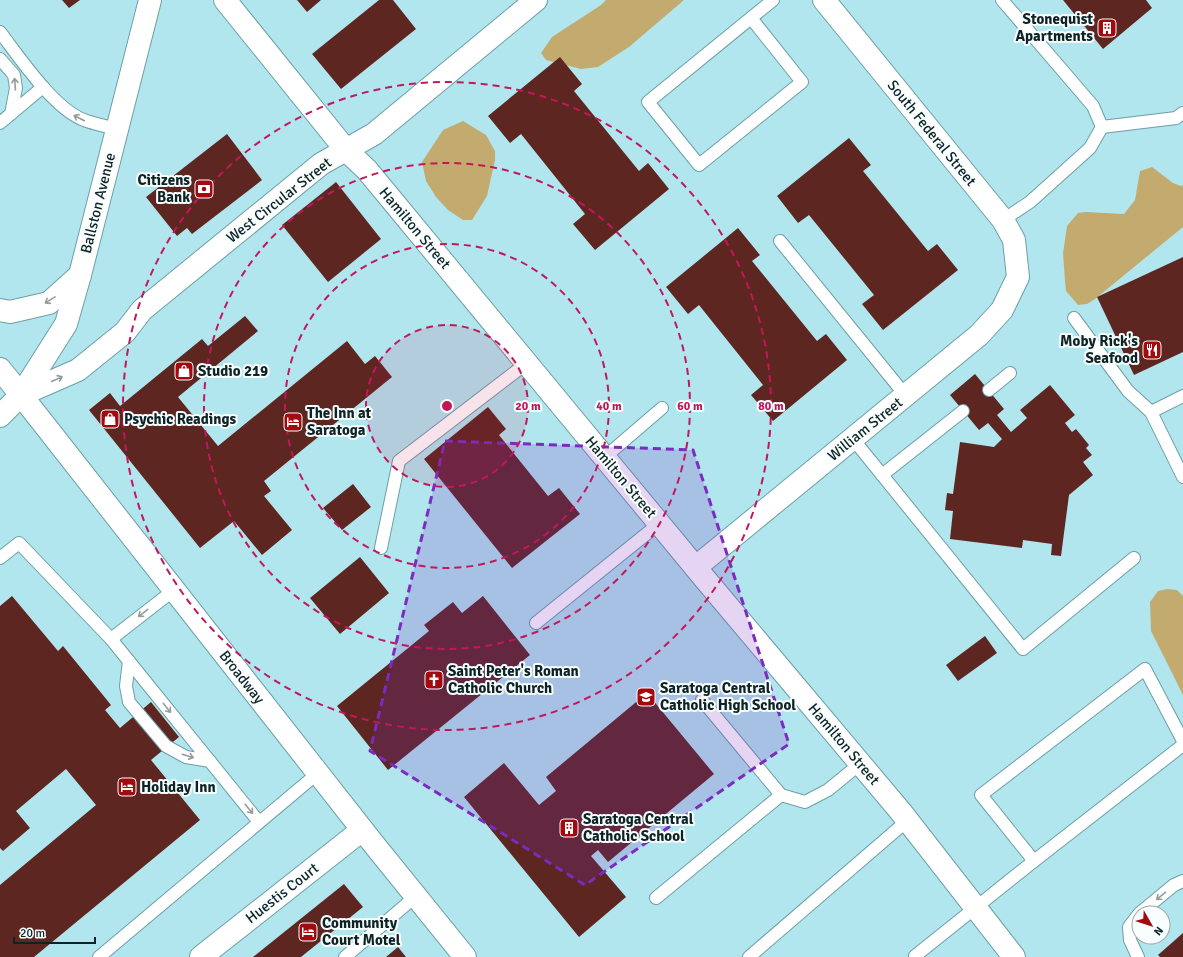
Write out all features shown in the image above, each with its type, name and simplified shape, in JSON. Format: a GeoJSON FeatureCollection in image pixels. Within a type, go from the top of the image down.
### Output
{"type":"FeatureCollection","features":[{"type":"Feature","properties":{"kind":"main road","name":"Ballston Avenue"},"geometry":{"type":"LineString","coordinates":[[21,395],[66,324],[80,275],[150,0]]}},
{"type":"Feature","properties":{"kind":"main road","name":"Hamilton Street"},"geometry":{"type":"LineString","coordinates":[[225,0],[346,150],[367,170],[908,820],[1014,957]]}},
{"type":"Feature","properties":{"kind":"main road","name":"West Circular Street"},"geometry":{"type":"LineString","coordinates":[[21,395],[78,370],[125,332],[142,310],[321,164],[374,134],[536,0]]}},
{"type":"Feature","properties":{"kind":"main road","name":"South Federal Street"},"geometry":{"type":"LineString","coordinates":[[824,0],[1003,220],[1014,240],[1018,277]]}},
{"type":"Feature","properties":{"kind":"main road"},"geometry":{"type":"LineString","coordinates":[[0,310],[10,312],[49,303],[80,275]]}},
{"type":"Feature","properties":{"kind":"main road","name":"William Street"},"geometry":{"type":"LineString","coordinates":[[696,567],[979,335],[1002,310],[1018,277]]}},
{"type":"Feature","properties":{"kind":"main road","name":"Broadway"},"geometry":{"type":"LineString","coordinates":[[0,369],[362,830],[465,957]]}},
{"type":"Feature","properties":{"kind":"main road"},"geometry":{"type":"LineString","coordinates":[[0,416],[21,395]]}},
{"type":"Feature","properties":{"kind":"main road","name":"Huestis Court"},"geometry":{"type":"LineString","coordinates":[[201,957],[362,830]]}},
{"type":"Feature","properties":{"kind":"lane"},"geometry":{"type":"LineString","coordinates":[[751,18],[802,82],[700,165],[648,102],[773,0]]}},
{"type":"Feature","properties":{"kind":"lane"},"geometry":{"type":"LineString","coordinates":[[1002,0],[1093,106],[1102,127]]}},
{"type":"Feature","properties":{"kind":"lane"},"geometry":{"type":"LineString","coordinates":[[0,32],[43,87],[68,112],[83,120],[116,129]]}},
{"type":"Feature","properties":{"kind":"lane"},"geometry":{"type":"LineString","coordinates":[[0,58],[14,75],[16,88],[11,114]]}},
{"type":"Feature","properties":{"kind":"lane"},"geometry":{"type":"LineString","coordinates":[[0,123],[43,87]]}},
{"type":"Feature","properties":{"kind":"lane"},"geometry":{"type":"LineString","coordinates":[[1102,127],[1176,118],[1183,113]]}},
{"type":"Feature","properties":{"kind":"lane"},"geometry":{"type":"LineString","coordinates":[[1003,220],[1030,202],[1090,148],[1102,127]]}},
{"type":"Feature","properties":{"kind":"lane"},"geometry":{"type":"LineString","coordinates":[[780,240],[906,396]]}},
{"type":"Feature","properties":{"kind":"lane"},"geometry":{"type":"LineString","coordinates":[[1074,318],[1128,391],[1151,412],[1183,477]]}},
{"type":"Feature","properties":{"kind":"lane"},"geometry":{"type":"LineString","coordinates":[[381,548],[399,461],[527,363]]}},
{"type":"Feature","properties":{"kind":"lane"},"geometry":{"type":"LineString","coordinates":[[989,390],[1010,373]]}},
{"type":"Feature","properties":{"kind":"lane"},"geometry":{"type":"LineString","coordinates":[[1151,412],[1183,396]]}},
{"type":"Feature","properties":{"kind":"lane"},"geometry":{"type":"LineString","coordinates":[[605,457],[662,408]]}},
{"type":"Feature","properties":{"kind":"lane"},"geometry":{"type":"LineString","coordinates":[[882,475],[963,411]]}},
{"type":"Feature","properties":{"kind":"lane"},"geometry":{"type":"LineString","coordinates":[[853,439],[1022,649],[1134,558]]}},
{"type":"Feature","properties":{"kind":"lane"},"geometry":{"type":"LineString","coordinates":[[536,623],[660,523]]}},
{"type":"Feature","properties":{"kind":"lane"},"geometry":{"type":"LineString","coordinates":[[0,558],[19,543],[111,639],[259,822]]}},
{"type":"Feature","properties":{"kind":"lane"},"geometry":{"type":"LineString","coordinates":[[111,639],[174,590]]}},
{"type":"Feature","properties":{"kind":"lane"},"geometry":{"type":"LineString","coordinates":[[129,661],[126,686],[129,702],[166,746],[186,757],[210,761]]}},
{"type":"Feature","properties":{"kind":"lane"},"geometry":{"type":"LineString","coordinates":[[1034,861],[981,795],[1145,669],[1183,741]]}},
{"type":"Feature","properties":{"kind":"lane"},"geometry":{"type":"LineString","coordinates":[[702,700],[781,795],[805,802],[828,790],[861,764]]}},
{"type":"Feature","properties":{"kind":"lane"},"geometry":{"type":"LineString","coordinates":[[915,957],[1034,861],[1183,745]]}},
{"type":"Feature","properties":{"kind":"lane"},"geometry":{"type":"LineString","coordinates":[[99,957],[318,773]]}},
{"type":"Feature","properties":{"kind":"lane"},"geometry":{"type":"LineString","coordinates":[[656,898],[781,795]]}},
{"type":"Feature","properties":{"kind":"lane"},"geometry":{"type":"LineString","coordinates":[[749,957],[908,820]]}},
{"type":"Feature","properties":{"kind":"lane"},"geometry":{"type":"LineString","coordinates":[[1149,905],[1174,885],[1183,881]]}},
{"type":"Feature","properties":{"kind":"lane"},"geometry":{"type":"LineString","coordinates":[[345,957],[416,896]]}},
{"type":"Feature","properties":{"kind":"lane"},"geometry":{"type":"LineString","coordinates":[[1131,924],[1129,927],[1131,942]]}},
{"type":"Feature","properties":{"kind":"lane"},"geometry":{"type":"LineString","coordinates":[[1132,945],[1138,957]]}},
{"type":"Feature","properties":{"kind":"highlighted area"},"geometry":{"type":"Polygon","coordinates":[[[445,441],[693,450],[789,744],[585,885],[370,751],[445,441]]]}},
{"type":"Feature","properties":{"kind":"shaded area"},"geometry":{"type":"Polygon","coordinates":[[[606,0],[684,0],[629,47],[598,67],[581,69],[546,60],[541,53],[552,37],[601,5],[606,0]]]}},
{"type":"Feature","properties":{"kind":"shaded area"},"geometry":{"type":"Polygon","coordinates":[[[463,121],[486,135],[495,151],[495,160],[487,196],[472,220],[463,220],[448,210],[436,197],[426,181],[422,162],[443,130],[463,121]]]}},
{"type":"Feature","properties":{"kind":"shaded area"},"geometry":{"type":"Polygon","coordinates":[[[1152,167],[1173,183],[1181,186],[1183,185],[1183,227],[1095,299],[1087,304],[1078,305],[1066,291],[1063,253],[1067,226],[1078,213],[1124,214],[1135,200],[1140,171],[1152,167]]]}},
{"type":"Feature","properties":{"kind":"shaded area"},"geometry":{"type":"Polygon","coordinates":[[[1167,589],[1177,590],[1183,596],[1183,695],[1151,631],[1150,602],[1158,591],[1167,589]]]}},
{"type":"Feature","properties":{"kind":"building"},"geometry":{"type":"Polygon","coordinates":[[[62,0],[80,0],[69,8],[62,0]]]}},
{"type":"Feature","properties":{"kind":"building"},"geometry":{"type":"Polygon","coordinates":[[[297,0],[321,0],[307,12],[297,0]]]}},
{"type":"Feature","properties":{"kind":"building"},"geometry":{"type":"Polygon","coordinates":[[[379,0],[393,0],[416,29],[341,89],[312,54],[379,0]]]}},
{"type":"Feature","properties":{"kind":"building","name":"Stonequist Apartments"},"geometry":{"type":"Polygon","coordinates":[[[1063,0],[1146,0],[1152,8],[1103,49],[1063,0]]]}},
{"type":"Feature","properties":{"kind":"building"},"geometry":{"type":"Polygon","coordinates":[[[560,57],[582,84],[574,91],[639,171],[648,163],[669,189],[595,250],[573,224],[585,214],[521,134],[510,143],[488,116],[560,57]]]}},
{"type":"Feature","properties":{"kind":"building","name":"Citizens Bank"},"geometry":{"type":"Polygon","coordinates":[[[227,134],[262,180],[192,234],[187,228],[177,236],[146,197],[227,134]]]}},
{"type":"Feature","properties":{"kind":"building"},"geometry":{"type":"Polygon","coordinates":[[[849,138],[871,165],[863,171],[928,251],[937,244],[958,270],[883,330],[862,304],[874,295],[809,215],[798,223],[777,196],[849,138]]]}},
{"type":"Feature","properties":{"kind":"building"},"geometry":{"type":"Polygon","coordinates":[[[336,182],[381,239],[328,282],[282,225],[336,182]]]}},
{"type":"Feature","properties":{"kind":"building"},"geometry":{"type":"Polygon","coordinates":[[[738,228],[760,255],[752,261],[817,341],[826,334],[847,360],[773,421],[751,395],[763,385],[699,305],[688,314],[666,287],[738,228]]]}},
{"type":"Feature","properties":{"kind":"building"},"geometry":{"type":"Polygon","coordinates":[[[1183,257],[1183,352],[1134,375],[1097,297],[1183,257]]]}},
{"type":"Feature","properties":{"kind":"building","name":"The Inn at Saratoga"},"geometry":{"type":"Polygon","coordinates":[[[245,316],[258,331],[178,397],[218,446],[347,341],[365,364],[375,356],[392,377],[264,481],[271,491],[264,496],[292,530],[262,555],[234,521],[200,548],[89,410],[110,393],[120,406],[202,339],[208,346],[245,316]]]}},
{"type":"Feature","properties":{"kind":"building"},"geometry":{"type":"Polygon","coordinates":[[[975,374],[1004,409],[997,415],[1011,432],[1027,418],[1020,410],[1050,385],[1075,415],[1065,423],[1072,432],[1076,429],[1089,445],[1086,448],[1092,455],[1083,462],[1093,475],[1069,495],[1061,556],[1051,555],[1052,544],[1023,540],[1022,548],[950,539],[953,511],[945,510],[947,493],[953,494],[960,442],[994,447],[1002,439],[988,423],[979,430],[950,395],[975,374]]]}},
{"type":"Feature","properties":{"kind":"building"},"geometry":{"type":"Polygon","coordinates":[[[488,407],[506,429],[499,435],[548,496],[559,488],[580,514],[512,568],[424,459],[488,407]]]}},
{"type":"Feature","properties":{"kind":"building"},"geometry":{"type":"Polygon","coordinates":[[[353,484],[371,507],[342,530],[323,508],[353,484]]]}},
{"type":"Feature","properties":{"kind":"building"},"geometry":{"type":"Polygon","coordinates":[[[360,557],[389,593],[340,634],[310,598],[360,557]]]}},
{"type":"Feature","properties":{"kind":"building","name":"Holiday Inn"},"geometry":{"type":"Polygon","coordinates":[[[12,596],[58,651],[63,646],[111,705],[105,710],[120,728],[151,702],[179,737],[151,760],[200,820],[34,957],[0,957],[0,885],[96,805],[66,769],[16,811],[30,828],[3,851],[0,848],[0,606],[12,596]]]}},
{"type":"Feature","properties":{"kind":"building","name":"Saint Peter's Roman Catholic Church"},"geometry":{"type":"Polygon","coordinates":[[[483,596],[530,655],[388,770],[337,706],[429,631],[424,625],[453,602],[462,613],[483,596]]]}},
{"type":"Feature","properties":{"kind":"building"},"geometry":{"type":"Polygon","coordinates":[[[985,636],[997,653],[958,681],[946,665],[985,636]]]}},
{"type":"Feature","properties":{"kind":"building","name":"Saratoga Central Catholic School"},"geometry":{"type":"Polygon","coordinates":[[[647,693],[714,774],[608,862],[598,850],[591,856],[626,897],[579,937],[464,797],[504,763],[539,805],[556,791],[546,777],[647,693]]]}},
{"type":"Feature","properties":{"kind":"building","name":"Community Court Motel"},"geometry":{"type":"Polygon","coordinates":[[[344,884],[363,907],[301,957],[253,957],[344,884]]]}},
{"type":"Feature","properties":{"kind":"building"},"geometry":{"type":"Polygon","coordinates":[[[1183,933],[1183,957],[1160,957],[1158,955],[1183,933]]]}},
{"type":"Feature","properties":{"kind":"building","name":"Community Court Motel"},"geometry":{"type":"Polygon","coordinates":[[[398,947],[406,957],[386,957],[398,947]]]}},
{"type":"Feature","properties":{"kind":"place","name":"Stonequist Apartments"},"geometry":{"type":"Point","coordinates":[1107,28]}},
{"type":"Feature","properties":{"kind":"place","name":"Citizens Bank"},"geometry":{"type":"Point","coordinates":[204,189]}},
{"type":"Feature","properties":{"kind":"place","name":"Moby Rick's Seafood"},"geometry":{"type":"Point","coordinates":[1152,350]}},
{"type":"Feature","properties":{"kind":"place","name":"Studio 219"},"geometry":{"type":"Point","coordinates":[184,371]}},
{"type":"Feature","properties":{"kind":"place","name":"Psychic Readings"},"geometry":{"type":"Point","coordinates":[110,419]}},
{"type":"Feature","properties":{"kind":"place","name":"The Inn at Saratoga"},"geometry":{"type":"Point","coordinates":[293,422]}},
{"type":"Feature","properties":{"kind":"place","name":"Saint Peter's Roman Catholic Church"},"geometry":{"type":"Point","coordinates":[434,680]}},
{"type":"Feature","properties":{"kind":"place","name":"Saratoga Central Catholic High School"},"geometry":{"type":"Point","coordinates":[646,697]}},
{"type":"Feature","properties":{"kind":"place","name":"Holiday Inn"},"geometry":{"type":"Point","coordinates":[127,787]}},
{"type":"Feature","properties":{"kind":"place","name":"Saratoga Central Catholic School"},"geometry":{"type":"Point","coordinates":[569,828]}},
{"type":"Feature","properties":{"kind":"place","name":"Community Court Motel"},"geometry":{"type":"Point","coordinates":[308,932]}}]}
